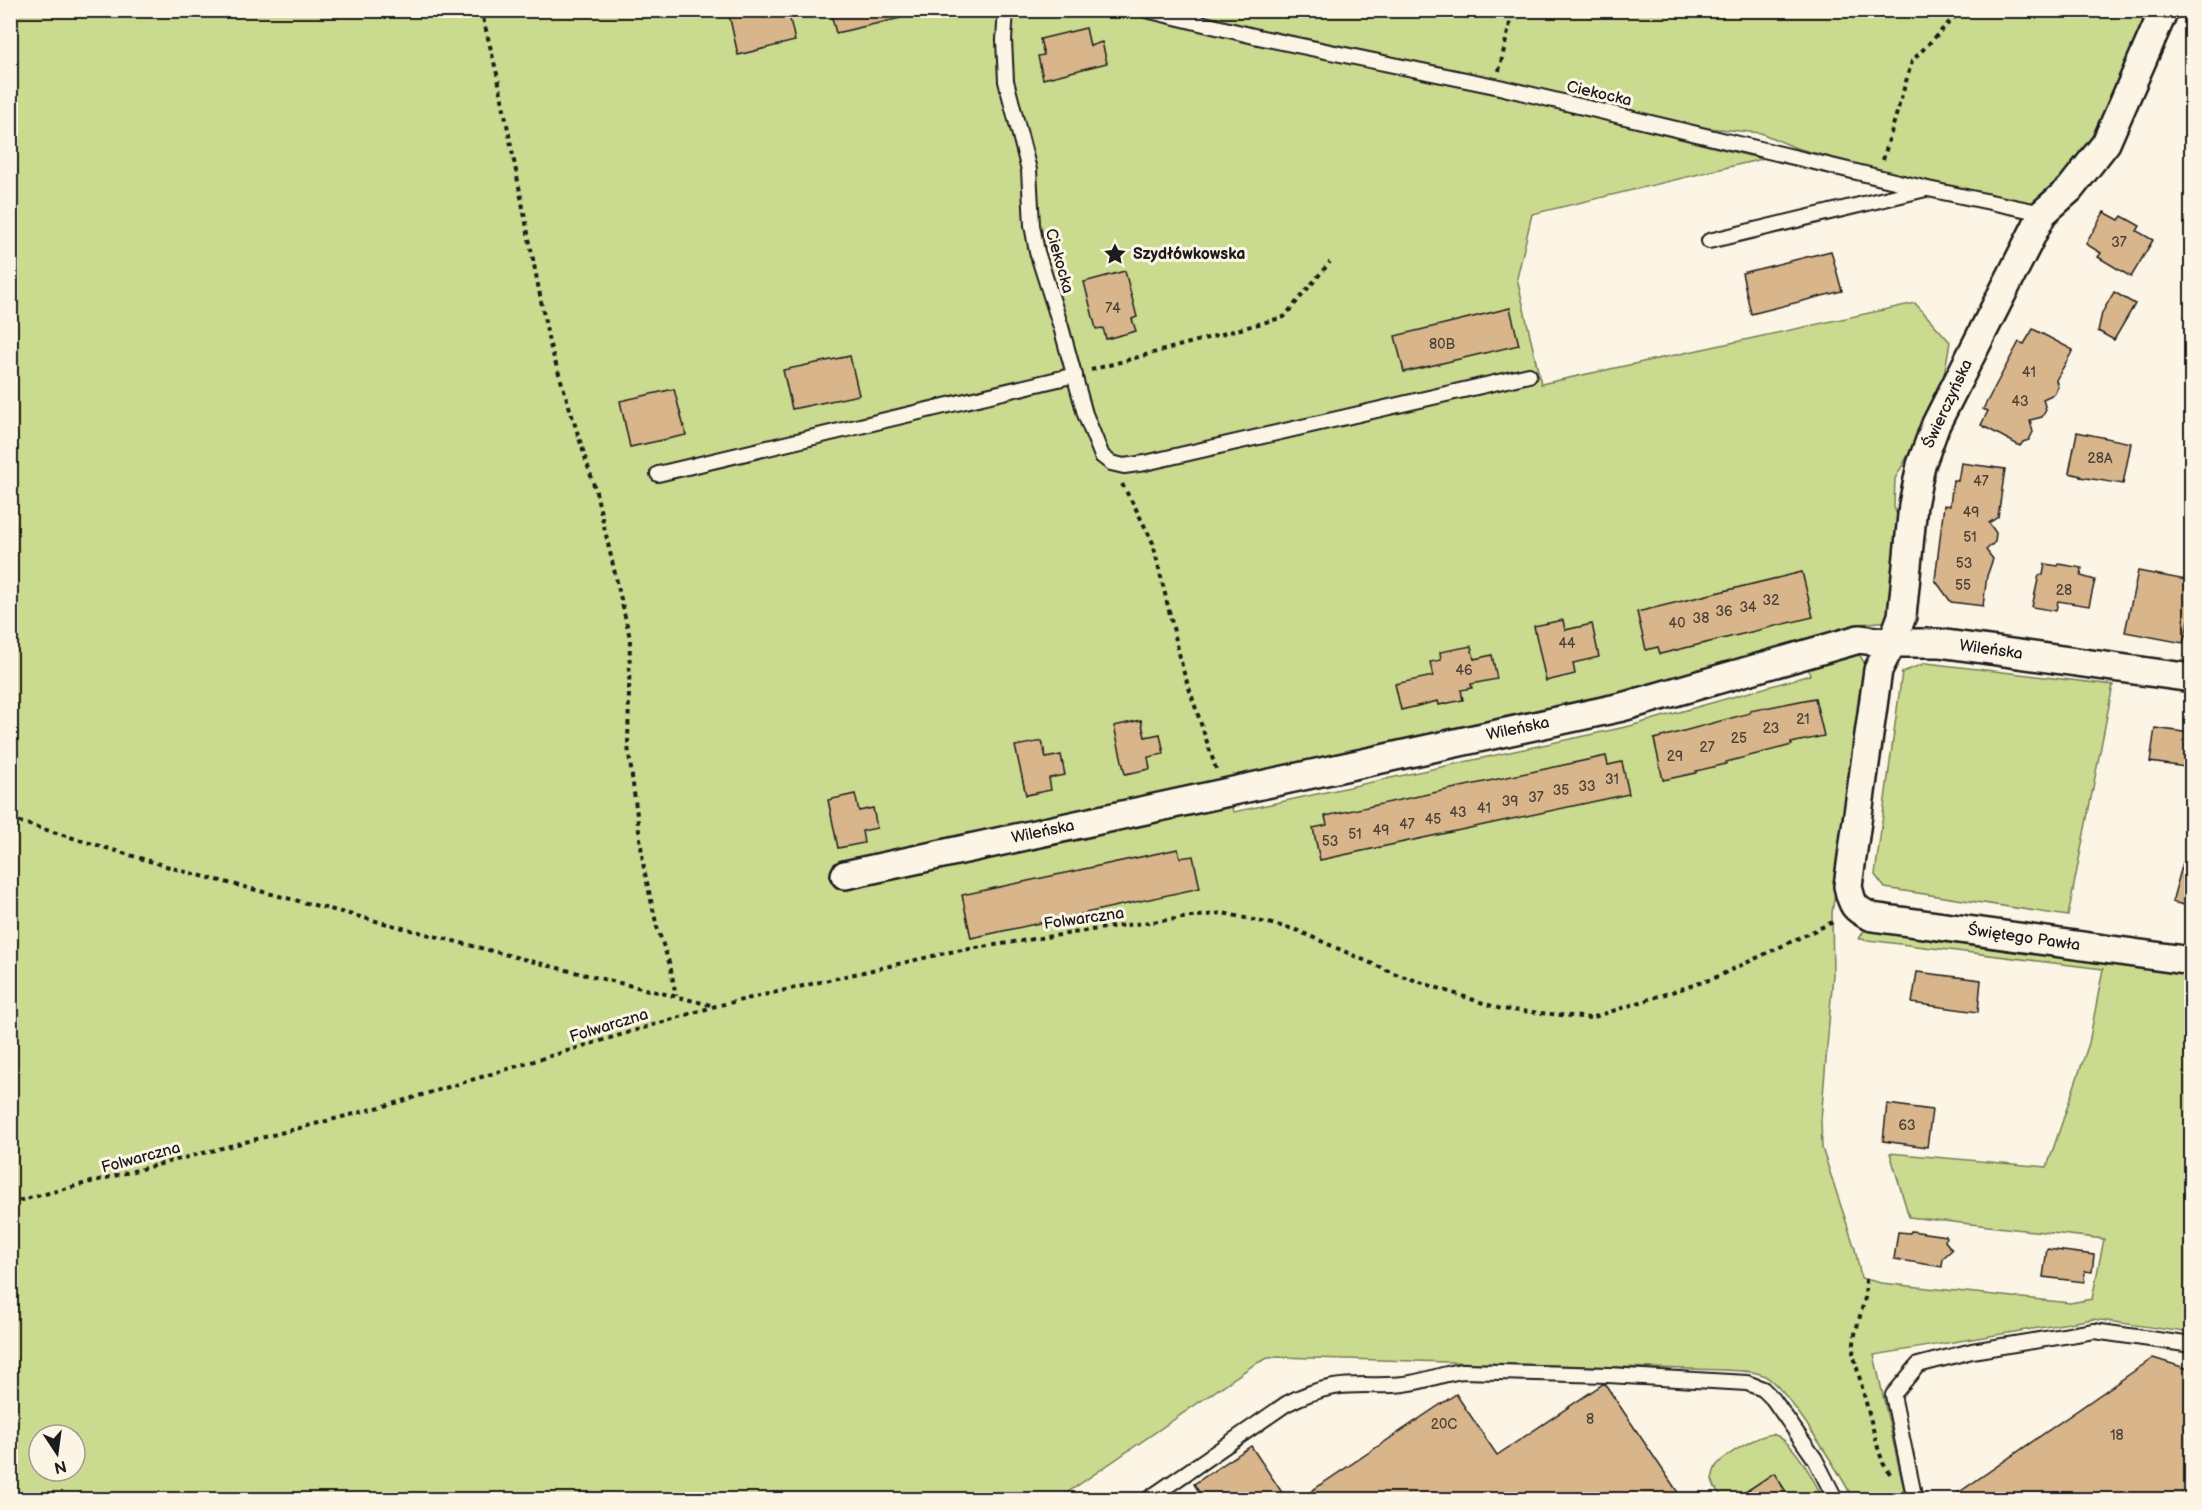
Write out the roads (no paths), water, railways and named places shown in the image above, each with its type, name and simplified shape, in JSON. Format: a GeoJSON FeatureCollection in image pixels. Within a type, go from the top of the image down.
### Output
{"type":"FeatureCollection","features":[{"type":"Feature","properties":{"kind":"street","name":"Świerczyńska"},"geometry":{"type":"LineString","coordinates":[[1858,911],[1851,901],[1848,886],[1853,837],[1878,670],[1892,643],[1902,616],[1913,505],[1921,465],[1936,424],[2043,213],[2070,189],[2106,143],[2164,10]]}},
{"type":"Feature","properties":{"kind":"street","name":"Wileńska"},"geometry":{"type":"LineString","coordinates":[[845,875],[1622,707],[1859,639],[1892,643],[1939,643],[2192,678]]}},
{"type":"Feature","properties":{"kind":"street","name":"Świętego Pawła"},"geometry":{"type":"LineString","coordinates":[[1858,911],[1872,917],[2192,961]]}},
{"type":"Feature","properties":{"kind":"lane","name":"Ciekocka"},"geometry":{"type":"LineString","coordinates":[[1006,10],[1004,40],[1006,81],[1029,170],[1032,225],[1037,252],[1095,442],[1102,456],[1118,464],[1145,463],[1529,375]]}},
{"type":"Feature","properties":{"kind":"lane","name":"Ciekocka"},"geometry":{"type":"LineString","coordinates":[[1146,10],[1258,37],[1495,86],[1928,189],[2043,213]]}},
{"type":"Feature","properties":{"kind":"lane"},"geometry":{"type":"LineString","coordinates":[[1709,242],[1928,189]]}},
{"type":"Feature","properties":{"kind":"lane"},"geometry":{"type":"LineString","coordinates":[[658,474],[1075,375]]}},
{"type":"Feature","properties":{"kind":"lane"},"geometry":{"type":"LineString","coordinates":[[1915,1500],[1893,1395],[1918,1365],[1972,1351],[2094,1330],[2192,1345]]}},
{"type":"Feature","properties":{"kind":"lane"},"geometry":{"type":"LineString","coordinates":[[1147,1500],[1286,1404],[1309,1393],[1336,1387],[1423,1382],[1448,1372],[1463,1371],[1608,1375],[1748,1383],[1763,1389],[1773,1399],[1815,1459],[1836,1500]]}},
{"type":"Feature","properties":{"kind":"place","name":"Szydłówkowska"},"geometry":{"type":"Point","coordinates":[1115,254]}}]}
